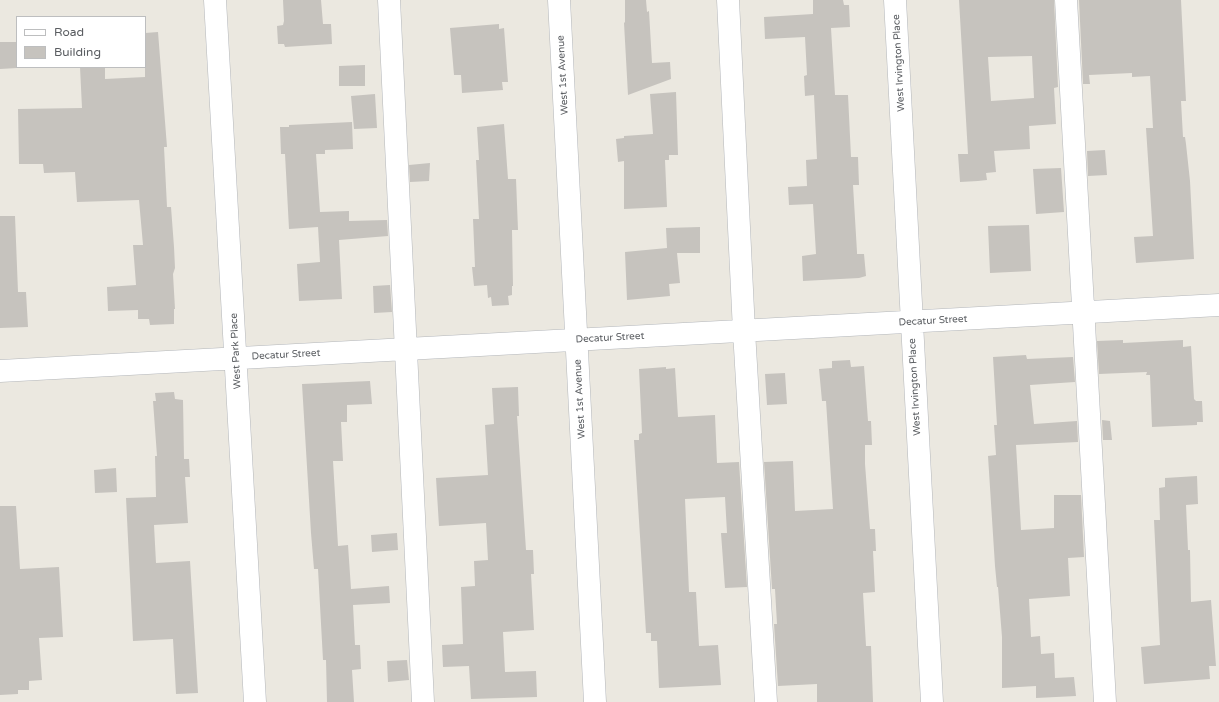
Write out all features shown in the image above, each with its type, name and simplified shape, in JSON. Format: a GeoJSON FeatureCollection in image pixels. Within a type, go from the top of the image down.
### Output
{"type":"FeatureCollection","features":[{"type":"Feature","properties":{"kind":"street","name":"West Park Place"},"geometry":{"type":"LineString","coordinates":[[215,0],[237,358],[255,702]]}},
{"type":"Feature","properties":{"kind":"street"},"geometry":{"type":"LineString","coordinates":[[389,0],[424,702]]}},
{"type":"Feature","properties":{"kind":"street","name":"West 1st Avenue"},"geometry":{"type":"LineString","coordinates":[[559,0],[595,702]]}},
{"type":"Feature","properties":{"kind":"street"},"geometry":{"type":"LineString","coordinates":[[728,0],[744,331],[766,702]]}},
{"type":"Feature","properties":{"kind":"street","name":"West Irvington Place"},"geometry":{"type":"LineString","coordinates":[[896,0],[932,702]]}},
{"type":"Feature","properties":{"kind":"street"},"geometry":{"type":"LineString","coordinates":[[1066,0],[1105,702]]}},
{"type":"Feature","properties":{"kind":"street","name":"Decatur Street"},"geometry":{"type":"LineString","coordinates":[[0,371],[1219,305]]}},
{"type":"Feature","properties":{"kind":"building"},"geometry":{"type":"Polygon","coordinates":[[[283,0],[321,0],[323,24],[331,24],[332,44],[285,47],[284,44],[278,44],[277,26],[283,25],[284,21],[283,0]]]}},
{"type":"Feature","properties":{"kind":"building"},"geometry":{"type":"Polygon","coordinates":[[[625,0],[646,0],[647,12],[649,11],[652,63],[670,62],[671,79],[628,95],[624,23],[625,0]]]}},
{"type":"Feature","properties":{"kind":"building"},"geometry":{"type":"Polygon","coordinates":[[[813,0],[843,0],[844,5],[849,5],[850,27],[831,28],[835,95],[848,95],[851,157],[858,157],[859,185],[853,185],[857,254],[864,254],[866,276],[859,278],[803,281],[802,256],[816,254],[813,204],[789,205],[788,187],[807,186],[806,160],[817,159],[814,95],[805,96],[804,76],[807,75],[805,37],[765,39],[764,17],[813,14],[813,0]]]}},
{"type":"Feature","properties":{"kind":"building"},"geometry":{"type":"Polygon","coordinates":[[[959,0],[1054,0],[1058,87],[1054,88],[1056,124],[1029,126],[1030,149],[994,151],[996,172],[986,173],[987,180],[960,182],[958,154],[968,154],[959,0]],[[1032,56],[988,57],[991,101],[1034,98],[1032,56]]]}},
{"type":"Feature","properties":{"kind":"building"},"geometry":{"type":"Polygon","coordinates":[[[1079,0],[1181,0],[1186,101],[1181,101],[1183,137],[1185,137],[1190,181],[1194,259],[1136,263],[1134,237],[1153,236],[1146,128],[1153,128],[1150,76],[1132,77],[1132,73],[1089,75],[1090,84],[1083,84],[1079,0]]]}},
{"type":"Feature","properties":{"kind":"building"},"geometry":{"type":"Polygon","coordinates":[[[499,24],[499,29],[504,28],[508,82],[502,82],[503,90],[462,93],[461,75],[454,75],[450,28],[499,24]]]}},
{"type":"Feature","properties":{"kind":"building"},"geometry":{"type":"Polygon","coordinates":[[[158,32],[167,147],[164,147],[167,207],[171,207],[174,247],[174,324],[150,325],[149,319],[138,319],[138,310],[108,311],[107,287],[136,285],[133,245],[143,245],[139,200],[77,202],[75,172],[44,173],[43,164],[19,164],[18,109],[82,108],[80,68],[105,68],[105,79],[145,77],[146,33],[158,32]]]}},
{"type":"Feature","properties":{"kind":"building"},"geometry":{"type":"Polygon","coordinates":[[[0,42],[16,42],[17,68],[0,69],[0,42]]]}},
{"type":"Feature","properties":{"kind":"building"},"geometry":{"type":"Polygon","coordinates":[[[365,65],[365,86],[339,86],[339,66],[365,65]]]}},
{"type":"Feature","properties":{"kind":"building"},"geometry":{"type":"Polygon","coordinates":[[[676,92],[678,155],[669,155],[669,160],[665,160],[667,207],[624,209],[624,161],[618,162],[616,139],[624,138],[624,136],[653,134],[650,94],[676,92]]]}},
{"type":"Feature","properties":{"kind":"building"},"geometry":{"type":"Polygon","coordinates":[[[375,94],[377,128],[354,129],[351,96],[375,94]]]}},
{"type":"Feature","properties":{"kind":"building"},"geometry":{"type":"Polygon","coordinates":[[[352,122],[353,149],[325,150],[325,154],[316,154],[320,212],[349,211],[349,221],[387,220],[388,236],[339,240],[342,299],[299,301],[297,264],[320,262],[318,227],[289,229],[285,154],[281,154],[280,127],[289,127],[289,125],[352,122]]]}},
{"type":"Feature","properties":{"kind":"building"},"geometry":{"type":"Polygon","coordinates":[[[504,124],[508,179],[516,179],[518,230],[512,230],[513,286],[512,295],[508,296],[509,305],[492,306],[491,297],[488,298],[487,285],[474,286],[472,267],[475,267],[473,219],[479,219],[476,160],[479,160],[477,127],[504,124]]]}},
{"type":"Feature","properties":{"kind":"building"},"geometry":{"type":"Polygon","coordinates":[[[1105,150],[1107,175],[1088,176],[1087,151],[1105,150]]]}},
{"type":"Feature","properties":{"kind":"building"},"geometry":{"type":"Polygon","coordinates":[[[430,163],[429,181],[410,182],[409,165],[430,163]]]}},
{"type":"Feature","properties":{"kind":"building"},"geometry":{"type":"Polygon","coordinates":[[[1061,168],[1064,212],[1036,214],[1033,169],[1061,168]]]}},
{"type":"Feature","properties":{"kind":"building"},"geometry":{"type":"Polygon","coordinates":[[[0,216],[15,216],[18,292],[26,292],[28,327],[0,328],[0,216]]]}},
{"type":"Feature","properties":{"kind":"building"},"geometry":{"type":"Polygon","coordinates":[[[1029,225],[1031,271],[990,273],[988,226],[1029,225]]]}},
{"type":"Feature","properties":{"kind":"building"},"geometry":{"type":"Polygon","coordinates":[[[700,227],[700,253],[677,253],[680,283],[669,284],[670,296],[627,300],[625,252],[667,248],[666,228],[700,227]]]}},
{"type":"Feature","properties":{"kind":"building"},"geometry":{"type":"Polygon","coordinates":[[[390,285],[392,312],[374,313],[373,286],[390,285]]]}},
{"type":"Feature","properties":{"kind":"building"},"geometry":{"type":"Polygon","coordinates":[[[1123,340],[1123,343],[1183,340],[1183,347],[1191,346],[1194,399],[1196,401],[1202,401],[1203,422],[1197,422],[1197,425],[1152,427],[1150,375],[1146,375],[1147,372],[1099,374],[1097,341],[1123,340]]]}},
{"type":"Feature","properties":{"kind":"building"},"geometry":{"type":"Polygon","coordinates":[[[1026,355],[1027,359],[1073,357],[1075,382],[1030,385],[1034,424],[1077,421],[1078,442],[1016,445],[1021,530],[1054,528],[1054,495],[1081,495],[1084,557],[1068,558],[1070,596],[1029,599],[1031,637],[1040,636],[1041,654],[1054,653],[1055,678],[1074,677],[1076,696],[1036,698],[1036,686],[1002,688],[1002,637],[995,566],[988,456],[996,455],[994,425],[997,425],[993,357],[1026,355]]]}},
{"type":"Feature","properties":{"kind":"building"},"geometry":{"type":"Polygon","coordinates":[[[850,360],[851,367],[864,366],[868,421],[871,421],[872,445],[865,445],[865,464],[870,529],[875,529],[876,551],[873,551],[875,592],[863,593],[866,646],[871,646],[873,702],[817,702],[817,684],[778,686],[774,624],[777,624],[775,589],[772,589],[764,462],[793,461],[795,511],[833,509],[826,401],[822,401],[819,369],[832,368],[832,361],[850,360]]]}},
{"type":"Feature","properties":{"kind":"building"},"geometry":{"type":"Polygon","coordinates":[[[666,367],[666,369],[675,368],[678,417],[715,415],[717,463],[739,462],[747,587],[725,588],[721,533],[727,533],[725,497],[685,499],[689,592],[696,592],[699,646],[718,645],[721,685],[659,688],[657,641],[651,641],[651,633],[646,633],[634,440],[639,440],[639,434],[642,433],[639,369],[666,367]]]}},
{"type":"Feature","properties":{"kind":"building"},"geometry":{"type":"Polygon","coordinates":[[[785,373],[787,404],[767,405],[765,374],[785,373]]]}},
{"type":"Feature","properties":{"kind":"building"},"geometry":{"type":"Polygon","coordinates":[[[370,381],[372,404],[347,405],[347,422],[341,422],[343,461],[333,461],[338,546],[348,545],[351,589],[389,586],[390,603],[353,605],[355,645],[360,645],[361,669],[352,670],[354,702],[327,702],[326,660],[323,660],[318,569],[314,569],[311,533],[302,384],[370,381]]]}},
{"type":"Feature","properties":{"kind":"building"},"geometry":{"type":"Polygon","coordinates":[[[518,387],[519,416],[517,416],[526,550],[533,550],[534,574],[531,574],[534,630],[503,632],[505,672],[536,671],[537,697],[471,699],[469,666],[443,667],[442,645],[463,644],[461,587],[475,586],[474,561],[488,560],[486,523],[439,526],[436,478],[488,475],[485,425],[494,424],[492,388],[518,387]]]}},
{"type":"Feature","properties":{"kind":"building"},"geometry":{"type":"Polygon","coordinates":[[[174,392],[175,399],[183,400],[184,459],[189,459],[190,477],[185,477],[188,523],[154,525],[156,563],[190,561],[198,693],[176,694],[173,639],[133,641],[126,498],[156,497],[155,456],[157,456],[153,401],[156,401],[155,393],[174,392]]]}},
{"type":"Feature","properties":{"kind":"building"},"geometry":{"type":"Polygon","coordinates":[[[1102,420],[1110,421],[1112,440],[1103,440],[1102,420]]]}},
{"type":"Feature","properties":{"kind":"building"},"geometry":{"type":"Polygon","coordinates":[[[116,468],[117,492],[95,493],[94,470],[116,468]]]}},
{"type":"Feature","properties":{"kind":"building"},"geometry":{"type":"Polygon","coordinates":[[[1197,476],[1198,504],[1186,505],[1188,550],[1190,550],[1191,602],[1211,600],[1216,666],[1209,666],[1210,679],[1144,684],[1141,647],[1160,645],[1154,520],[1160,520],[1159,488],[1165,487],[1165,478],[1197,476]]]}},
{"type":"Feature","properties":{"kind":"building"},"geometry":{"type":"Polygon","coordinates":[[[0,506],[16,506],[20,569],[59,567],[63,637],[39,638],[42,680],[29,681],[29,690],[18,690],[18,694],[0,695],[0,506]]]}},
{"type":"Feature","properties":{"kind":"building"},"geometry":{"type":"Polygon","coordinates":[[[397,533],[398,550],[372,552],[371,535],[397,533]]]}},
{"type":"Feature","properties":{"kind":"building"},"geometry":{"type":"Polygon","coordinates":[[[407,660],[409,680],[388,682],[387,661],[407,660]]]}}]}
